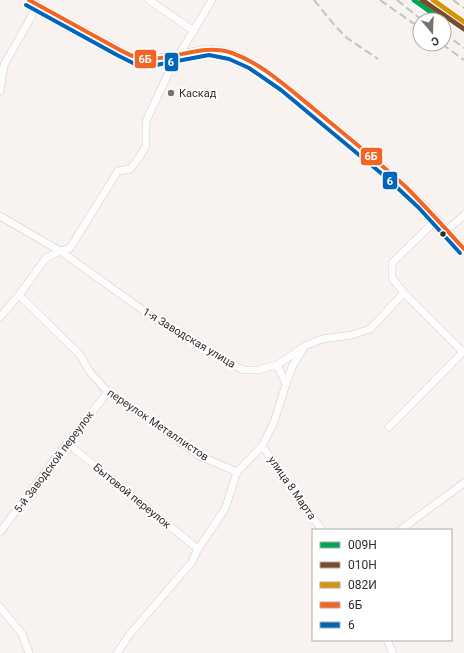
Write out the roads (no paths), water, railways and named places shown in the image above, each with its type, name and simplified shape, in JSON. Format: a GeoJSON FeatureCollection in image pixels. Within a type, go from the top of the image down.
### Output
{"type":"FeatureCollection","features":[{"type":"Feature","properties":{"kind":"street"},"geometry":{"type":"LineString","coordinates":[[29,0],[132,56],[144,59],[165,57],[195,50],[215,49],[231,53],[252,63],[296,96],[381,165],[417,198],[464,248]]}},
{"type":"Feature","properties":{"kind":"street"},"geometry":{"type":"LineString","coordinates":[[148,0],[194,31]]}},
{"type":"Feature","properties":{"kind":"street"},"geometry":{"type":"LineString","coordinates":[[0,317],[19,295],[46,258],[60,250],[70,248],[118,171],[130,169],[139,158],[146,146],[146,121],[171,68],[212,0]]}},
{"type":"Feature","properties":{"kind":"street"},"geometry":{"type":"LineString","coordinates":[[0,91],[4,65],[38,5]]}},
{"type":"Feature","properties":{"kind":"street"},"geometry":{"type":"LineString","coordinates":[[447,230],[464,215]]}},
{"type":"Feature","properties":{"kind":"street","name":"1-я Заводская улица"},"geometry":{"type":"LineString","coordinates":[[0,216],[60,250],[158,321],[243,370],[258,370],[277,365],[305,346],[322,339],[352,335],[370,329],[404,293]]}},
{"type":"Feature","properties":{"kind":"street"},"geometry":{"type":"LineString","coordinates":[[389,427],[463,352],[404,293],[392,278],[392,263],[437,219]]}},
{"type":"Feature","properties":{"kind":"street","name":"переулок Металлистов"},"geometry":{"type":"LineString","coordinates":[[19,295],[80,355],[90,372],[108,392],[200,456],[237,472]]}},
{"type":"Feature","properties":{"kind":"street"},"geometry":{"type":"LineString","coordinates":[[117,653],[130,634],[191,563],[198,549],[225,509],[237,472],[262,446],[274,422],[292,367],[305,346]]}},
{"type":"Feature","properties":{"kind":"street"},"geometry":{"type":"LineString","coordinates":[[277,365],[286,384]]}},
{"type":"Feature","properties":{"kind":"street","name":"5-й Заводской переулок"},"geometry":{"type":"LineString","coordinates":[[0,532],[67,443],[108,392]]}},
{"type":"Feature","properties":{"kind":"street","name":"Бытовой переулок"},"geometry":{"type":"LineString","coordinates":[[67,443],[198,549]]}},
{"type":"Feature","properties":{"kind":"street","name":"улица 8 Марта"},"geometry":{"type":"LineString","coordinates":[[262,446],[321,529]]}},
{"type":"Feature","properties":{"kind":"street"},"geometry":{"type":"LineString","coordinates":[[401,529],[464,483]]}},
{"type":"Feature","properties":{"kind":"street"},"geometry":{"type":"LineString","coordinates":[[0,607],[22,634],[29,653]]}},
{"type":"Feature","properties":{"kind":"street"},"geometry":{"type":"LineString","coordinates":[[388,641],[394,653]]}},
{"type":"Feature","properties":{"kind":"railway"},"geometry":{"type":"LineString","coordinates":[[314,0],[347,38],[378,59]]}},
{"type":"Feature","properties":{"kind":"railway"},"geometry":{"type":"LineString","coordinates":[[380,0],[412,22]]}},
{"type":"Feature","properties":{"kind":"railway"},"geometry":{"type":"LineString","coordinates":[[397,0],[412,12]]}},
{"type":"Feature","properties":{"kind":"railway"},"geometry":{"type":"LineString","coordinates":[[453,0],[464,8]]}},
{"type":"Feature","properties":{"kind":"railway"},"geometry":{"type":"LineString","coordinates":[[452,39],[464,48]]}},
{"type":"Feature","properties":{"kind":"railway"},"geometry":{"type":"LineString","coordinates":[[452,51],[464,60]]}},
{"type":"Feature","properties":{"kind":"place","name":"Каскад"},"geometry":{"type":"Point","coordinates":[171,93]}}]}
